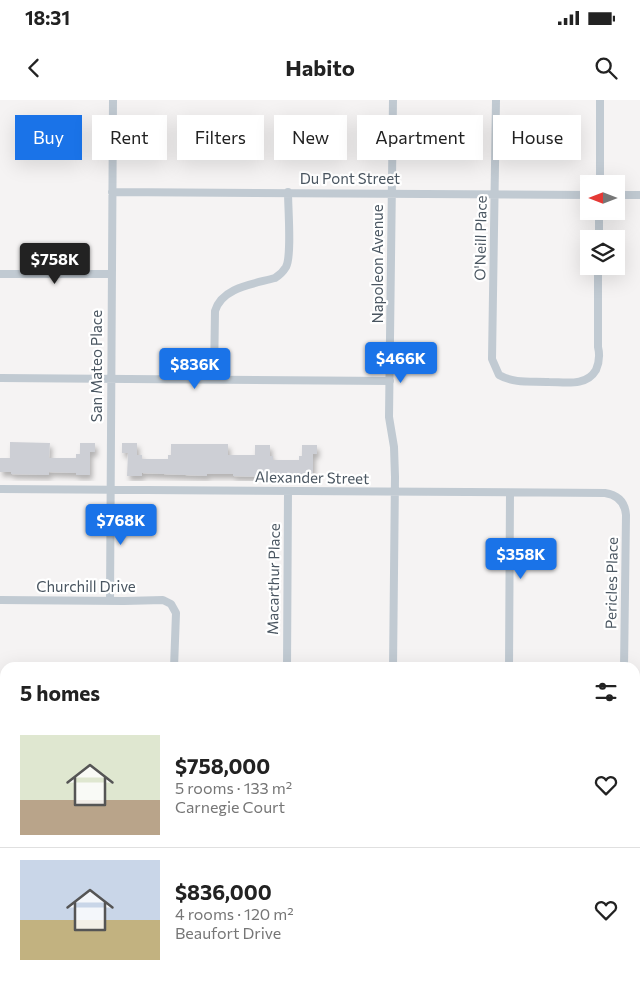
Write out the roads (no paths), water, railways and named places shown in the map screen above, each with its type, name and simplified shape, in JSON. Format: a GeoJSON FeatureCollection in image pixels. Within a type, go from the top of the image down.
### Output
{"type":"FeatureCollection","features":[{"type":"Feature","properties":{"kind":"street","name":"San Mateo Place"},"geometry":{"type":"LineString","coordinates":[[110,601],[113,100]]}},
{"type":"Feature","properties":{"kind":"street","name":"Napoleon Avenue"},"geometry":{"type":"LineString","coordinates":[[393,100],[389,417],[394,447],[395,492],[393,662]]}},
{"type":"Feature","properties":{"kind":"street","name":"O'Neill Place"},"geometry":{"type":"LineString","coordinates":[[496,100],[492,359],[498,375],[515,382],[573,383],[581,382],[591,376],[598,366],[599,358],[598,275]]}},
{"type":"Feature","properties":{"kind":"street"},"geometry":{"type":"LineString","coordinates":[[600,100],[600,175]]}},
{"type":"Feature","properties":{"kind":"street","name":"Du Pont Street"},"geometry":{"type":"LineString","coordinates":[[112,192],[580,195]]}},
{"type":"Feature","properties":{"kind":"street"},"geometry":{"type":"LineString","coordinates":[[214,379],[214,311],[217,303],[226,293],[275,278],[286,267],[288,253],[288,192]]}},
{"type":"Feature","properties":{"kind":"street"},"geometry":{"type":"LineString","coordinates":[[625,195],[640,195]]}},
{"type":"Feature","properties":{"kind":"street"},"geometry":{"type":"LineString","coordinates":[[0,274],[111,274]]}},
{"type":"Feature","properties":{"kind":"street"},"geometry":{"type":"LineString","coordinates":[[0,378],[390,381]]}},
{"type":"Feature","properties":{"kind":"street","name":"Alexander Street"},"geometry":{"type":"LineString","coordinates":[[0,488],[605,493],[614,494],[621,500]]}},
{"type":"Feature","properties":{"kind":"street","name":"Macarthur Place"},"geometry":{"type":"LineString","coordinates":[[287,662],[288,491]]}},
{"type":"Feature","properties":{"kind":"street"},"geometry":{"type":"LineString","coordinates":[[509,662],[510,493]]}},
{"type":"Feature","properties":{"kind":"street","name":"Pericles Place"},"geometry":{"type":"LineString","coordinates":[[621,500],[626,515],[624,662]]}},
{"type":"Feature","properties":{"kind":"street","name":"Churchill Drive"},"geometry":{"type":"LineString","coordinates":[[0,600],[163,600],[170,604],[176,613],[174,662]]}}]}
